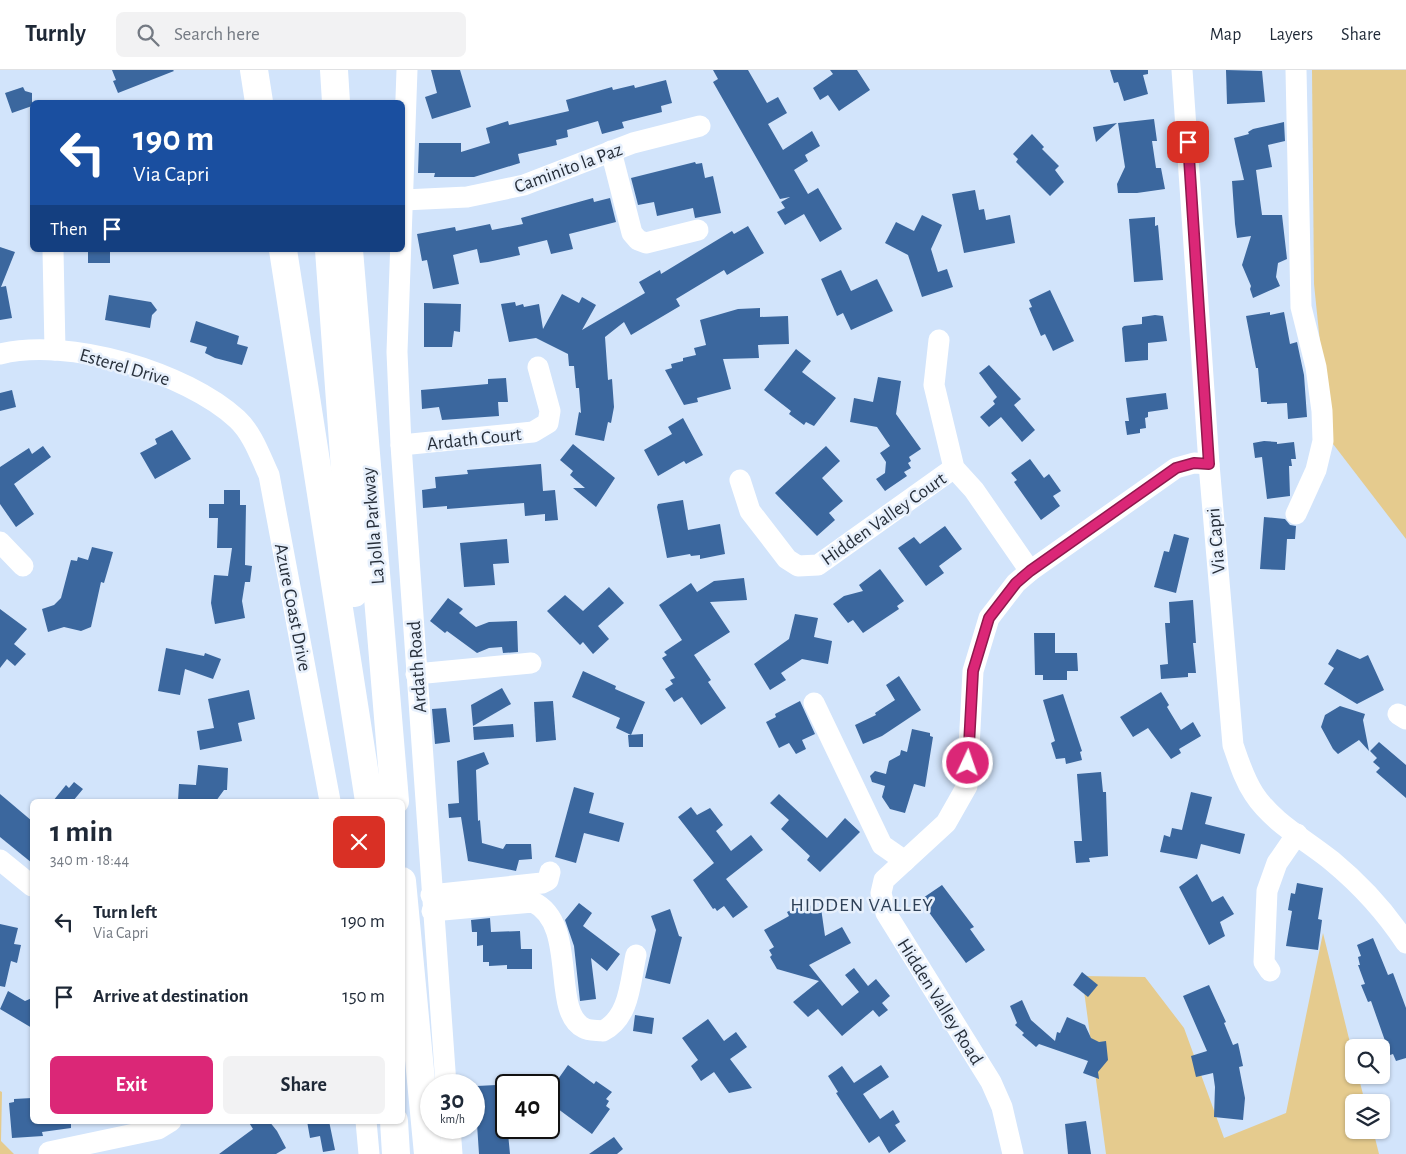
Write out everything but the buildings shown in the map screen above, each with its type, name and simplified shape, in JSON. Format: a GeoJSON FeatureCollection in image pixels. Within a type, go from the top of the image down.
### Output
{"type":"FeatureCollection","features":[{"type":"Feature","properties":{"kind":"highway"},"geometry":{"type":"LineString","coordinates":[[254,70],[259,100]]}},
{"type":"Feature","properties":{"kind":"highway"},"geometry":{"type":"LineString","coordinates":[[315,70],[317,100]]}},
{"type":"Feature","properties":{"kind":"highway"},"geometry":{"type":"LineString","coordinates":[[334,70],[336,100]]}},
{"type":"Feature","properties":{"kind":"highway"},"geometry":{"type":"LineString","coordinates":[[283,252],[370,799]]}},
{"type":"Feature","properties":{"kind":"highway","name":"La Jolla Parkway"},"geometry":{"type":"LineString","coordinates":[[329,252],[370,799]]}},
{"type":"Feature","properties":{"kind":"highway","name":"La Jolla Parkway"},"geometry":{"type":"LineString","coordinates":[[349,252],[395,799]]}},
{"type":"Feature","properties":{"kind":"highway"},"geometry":{"type":"LineString","coordinates":[[405,912],[428,1154]]}},
{"type":"Feature","properties":{"kind":"highway"},"geometry":{"type":"LineString","coordinates":[[394,1124],[396,1154]]}},
{"type":"Feature","properties":{"kind":"street","name":"Ardath Road"},"geometry":{"type":"LineString","coordinates":[[405,168],[408,70]]}},
{"type":"Feature","properties":{"kind":"street","name":"Via Capri"},"geometry":{"type":"LineString","coordinates":[[1182,70],[1209,464],[1234,745],[1242,772],[1254,795],[1272,814],[1362,888],[1386,913],[1406,943]]}},
{"type":"Feature","properties":{"kind":"street"},"geometry":{"type":"LineString","coordinates":[[1296,70],[1301,308],[1316,367],[1322,411],[1323,441],[1316,470],[1296,514]]}},
{"type":"Feature","properties":{"kind":"street","name":"Caminito la Paz"},"geometry":{"type":"LineString","coordinates":[[405,200],[467,197],[524,186],[633,143],[700,126]]}},
{"type":"Feature","properties":{"kind":"street"},"geometry":{"type":"LineString","coordinates":[[611,151],[632,233],[638,240],[646,243],[698,230]]}},
{"type":"Feature","properties":{"kind":"street"},"geometry":{"type":"LineString","coordinates":[[53,252],[55,350]]}},
{"type":"Feature","properties":{"kind":"street","name":"Ardath Road"},"geometry":{"type":"LineString","coordinates":[[403,252],[397,352],[401,445],[445,1074]]}},
{"type":"Feature","properties":{"kind":"street"},"geometry":{"type":"LineString","coordinates":[[939,340],[934,385],[954,468],[974,490],[1030,571]]}},
{"type":"Feature","properties":{"kind":"street","name":"Esterel Drive"},"geometry":{"type":"LineString","coordinates":[[0,354],[55,350],[124,362],[177,380],[220,405],[238,420]]}},
{"type":"Feature","properties":{"kind":"street","name":"Ardath Court"},"geometry":{"type":"LineString","coordinates":[[401,445],[534,432],[548,423],[550,410],[538,366]]}},
{"type":"Feature","properties":{"kind":"street","name":"Azure Coast Drive"},"geometry":{"type":"LineString","coordinates":[[238,420],[249,433],[270,475],[330,799]]}},
{"type":"Feature","properties":{"kind":"street","name":"Hidden Valley Road"},"geometry":{"type":"LineString","coordinates":[[1013,1154],[1002,1108],[990,1082],[886,913],[881,893],[884,880],[946,823],[967,786],[973,671],[989,618],[1016,583],[1030,571],[1176,468],[1194,463],[1209,464]]}},
{"type":"Feature","properties":{"kind":"street","name":"Hidden Valley Court"},"geometry":{"type":"LineString","coordinates":[[740,480],[750,511],[788,559],[798,566],[804,567],[818,565],[954,468]]}},
{"type":"Feature","properties":{"kind":"street"},"geometry":{"type":"LineString","coordinates":[[0,542],[24,566]]}},
{"type":"Feature","properties":{"kind":"street"},"geometry":{"type":"LineString","coordinates":[[416,674],[531,663]]}},
{"type":"Feature","properties":{"kind":"street"},"geometry":{"type":"LineString","coordinates":[[814,703],[882,845],[905,861]]}},
{"type":"Feature","properties":{"kind":"street"},"geometry":{"type":"LineString","coordinates":[[1270,971],[1264,962],[1267,891],[1277,863],[1297,834]]}},
{"type":"Feature","properties":{"kind":"street"},"geometry":{"type":"LineString","coordinates":[[0,860],[30,884]]}},
{"type":"Feature","properties":{"kind":"street"},"geometry":{"type":"LineString","coordinates":[[432,903],[542,883],[548,880],[550,872]]}},
{"type":"Feature","properties":{"kind":"street"},"geometry":{"type":"LineString","coordinates":[[432,903],[533,902],[544,907],[556,925],[569,1006],[578,1023],[585,1029],[603,1031],[620,1018],[625,1006],[636,955]]}},
{"type":"Feature","properties":{"kind":"street"},"geometry":{"type":"LineString","coordinates":[[50,1152],[158,1128],[165,1124]]}},
{"type":"Feature","properties":{"kind":"street"},"geometry":{"type":"LineString","coordinates":[[366,1124],[369,1154]]}},
{"type":"Feature","properties":{"kind":"street"},"geometry":{"type":"LineString","coordinates":[[451,1139],[452,1154]]}},
{"type":"Feature","properties":{"kind":"shaded area"},"geometry":{"type":"Polygon","coordinates":[[[1312,70],[1406,70],[1406,539],[1330,440],[1314,284],[1312,70]]]}},
{"type":"Feature","properties":{"kind":"shaded area"},"geometry":{"type":"Polygon","coordinates":[[[1323,933],[1349,1039],[1345,1039],[1345,1084],[1360,1084],[1363,1094],[1345,1094],[1345,1139],[1375,1139],[1379,1154],[1106,1154],[1082,976],[1145,977],[1184,1028],[1224,1138],[1286,1113],[1323,933]]]}},
{"type":"Feature","properties":{"kind":"shaded area"},"geometry":{"type":"Polygon","coordinates":[[[0,1091],[2,1092],[1,1141],[14,1154],[0,1154],[0,1091]]]}},
{"type":"Feature","properties":{"kind":"district","name":"HIDDEN VALLEY"},"geometry":{"type":"Point","coordinates":[862,904]}},
{"type":"Feature","properties":{"kind":"route"},"geometry":{"type":"LineString","coordinates":[[968,763],[973,671],[989,618],[1002,600],[1016,583],[1030,571],[1176,468],[1194,463],[1209,464],[1188,142]]}}]}
